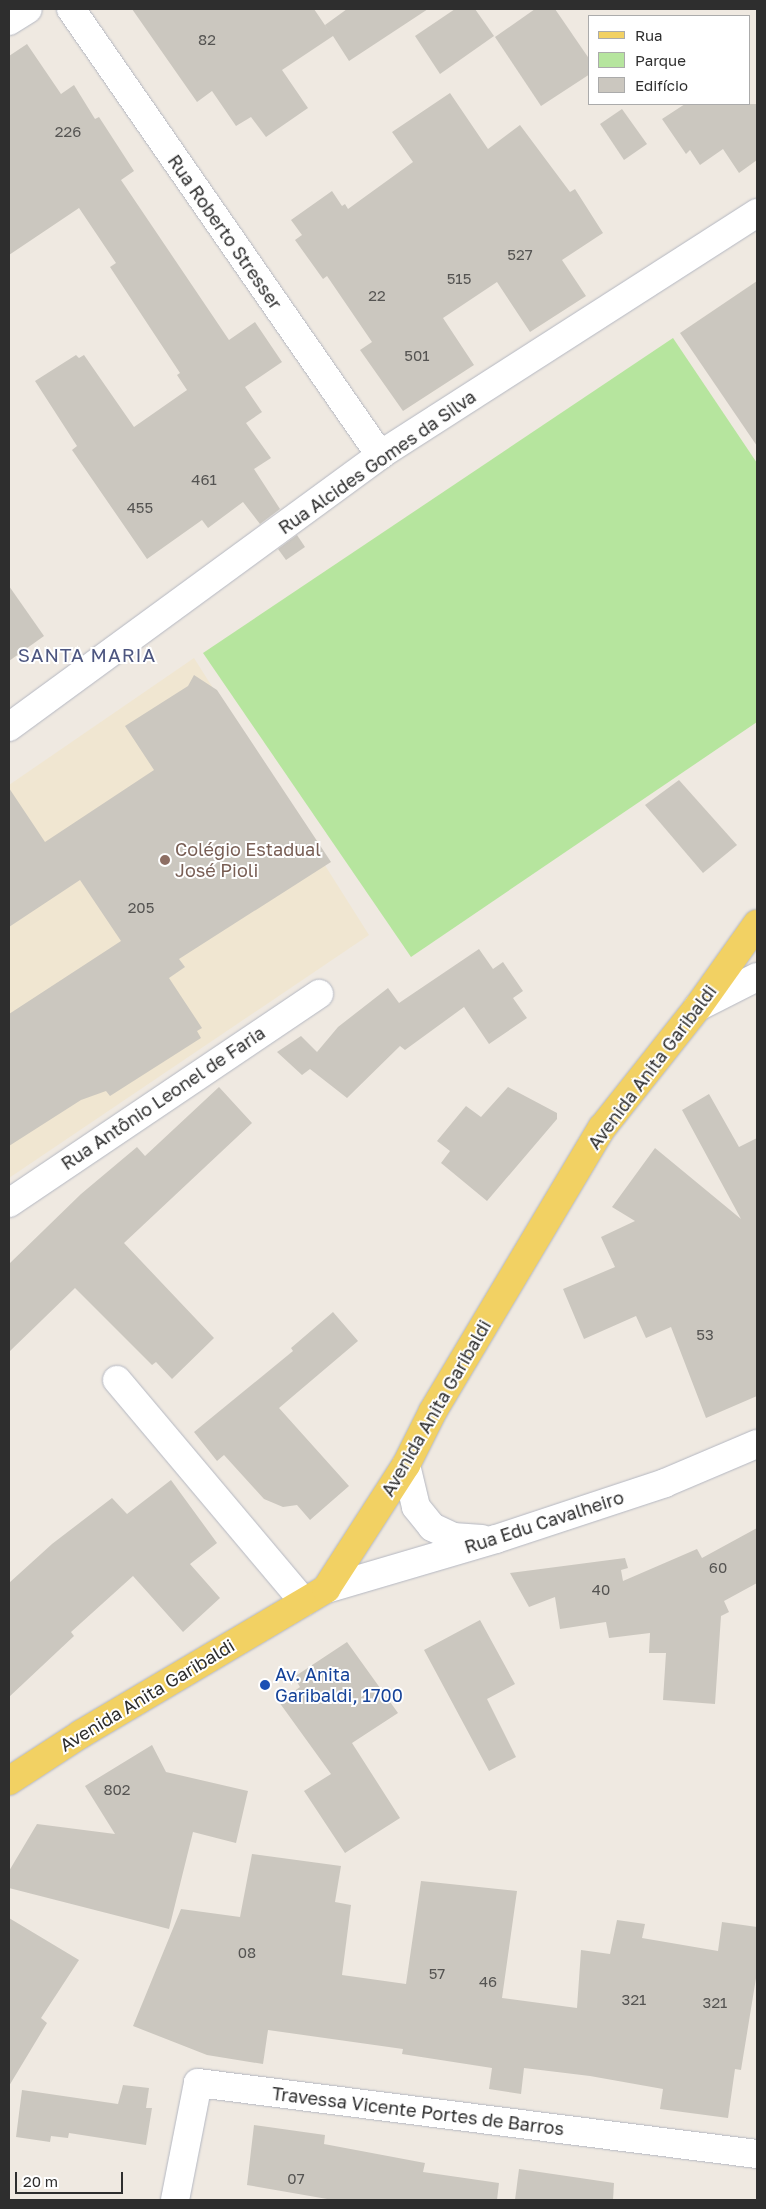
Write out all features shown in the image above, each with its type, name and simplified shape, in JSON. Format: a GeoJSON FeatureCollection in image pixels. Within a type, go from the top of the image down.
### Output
{"type":"FeatureCollection","features":[{"type":"Feature","properties":{"kind":"main road","name":"Avenida Anita Garibaldi"},"geometry":{"type":"LineString","coordinates":[[9,1780],[81,1734],[315,1595],[406,1465],[433,1411],[602,1128],[698,1008],[757,924]]}},
{"type":"Feature","properties":{"kind":"street"},"geometry":{"type":"LineString","coordinates":[[9,21],[28,9]]}},
{"type":"Feature","properties":{"kind":"street","name":"Rua Roberto Stresser"},"geometry":{"type":"LineString","coordinates":[[71,9],[380,455]]}},
{"type":"Feature","properties":{"kind":"street","name":"Rua Alcides Gomes da Silva"},"geometry":{"type":"LineString","coordinates":[[9,727],[380,455],[757,213]]}},
{"type":"Feature","properties":{"kind":"street"},"geometry":{"type":"LineString","coordinates":[[698,1008],[757,977]]}},
{"type":"Feature","properties":{"kind":"street","name":"Rua Antônio Leonel de Faria"},"geometry":{"type":"LineString","coordinates":[[9,1203],[319,994]]}},
{"type":"Feature","properties":{"kind":"street"},"geometry":{"type":"LineString","coordinates":[[117,1380],[315,1595]]}},
{"type":"Feature","properties":{"kind":"street","name":"Rua Edu Cavalheiro"},"geometry":{"type":"LineString","coordinates":[[315,1595],[496,1539],[665,1483],[757,1444]]}},
{"type":"Feature","properties":{"kind":"street"},"geometry":{"type":"LineString","coordinates":[[406,1465],[416,1507],[432,1527],[463,1539],[496,1539]]}},
{"type":"Feature","properties":{"kind":"street","name":"Travessa Vicente Portes de Barros"},"geometry":{"type":"LineString","coordinates":[[175,2200],[198,2083],[757,2154]]}},
{"type":"Feature","properties":{"kind":"shaded area","name":"Colégio Estadual José Pioli"},"geometry":{"type":"Polygon","coordinates":[[[194,658],[369,935],[9,1178],[9,785],[194,658]]]}},
{"type":"Feature","properties":{"kind":"green space"},"geometry":{"type":"Polygon","coordinates":[[[673,338],[757,463],[757,722],[411,957],[203,653],[673,338]]]}},
{"type":"Feature","properties":{"kind":"building"},"geometry":{"type":"Polygon","coordinates":[[[132,9],[314,9],[331,34],[325,25],[347,9],[428,9],[349,61],[333,36],[282,70],[308,108],[266,137],[251,117],[236,126],[212,91],[197,102],[132,9]]]}},
{"type":"Feature","properties":{"kind":"building"},"geometry":{"type":"Polygon","coordinates":[[[455,9],[475,9],[494,36],[440,74],[415,36],[455,9]]]}},
{"type":"Feature","properties":{"kind":"building"},"geometry":{"type":"Polygon","coordinates":[[[535,9],[555,9],[588,57],[588,75],[541,106],[495,37],[535,9]]]}},
{"type":"Feature","properties":{"kind":"building"},"geometry":{"type":"Polygon","coordinates":[[[27,44],[61,94],[74,85],[95,119],[99,117],[134,171],[121,180],[229,340],[255,322],[282,362],[245,387],[262,412],[246,423],[271,458],[254,469],[280,509],[260,524],[243,502],[208,528],[202,520],[147,559],[72,450],[77,446],[35,381],[76,355],[79,358],[84,355],[134,427],[187,390],[177,375],[180,373],[110,267],[116,263],[79,208],[9,255],[9,56],[27,44]]]}},
{"type":"Feature","properties":{"kind":"building"},"geometry":{"type":"Polygon","coordinates":[[[450,93],[488,149],[520,125],[570,192],[575,189],[603,233],[562,260],[586,296],[530,332],[497,282],[443,318],[474,365],[403,411],[360,350],[372,342],[327,276],[323,279],[295,240],[302,235],[291,220],[332,191],[342,206],[345,204],[348,209],[413,162],[392,132],[450,93]]]}},
{"type":"Feature","properties":{"kind":"building"},"geometry":{"type":"Polygon","coordinates":[[[757,104],[757,160],[739,173],[723,149],[700,165],[690,150],[686,154],[662,119],[683,105],[757,104]]]}},
{"type":"Feature","properties":{"kind":"building"},"geometry":{"type":"Polygon","coordinates":[[[622,109],[647,144],[624,160],[600,124],[622,109]]]}},
{"type":"Feature","properties":{"kind":"building"},"geometry":{"type":"Polygon","coordinates":[[[757,281],[757,446],[680,333],[757,281]]]}},
{"type":"Feature","properties":{"kind":"building"},"geometry":{"type":"Polygon","coordinates":[[[297,535],[305,547],[286,560],[278,549],[297,535]]]}},
{"type":"Feature","properties":{"kind":"building"},"geometry":{"type":"Polygon","coordinates":[[[9,586],[44,636],[9,661],[9,586]]]}},
{"type":"Feature","properties":{"kind":"building","name":"Colégio Estadual José Pioli"},"geometry":{"type":"Polygon","coordinates":[[[194,675],[217,690],[331,862],[179,959],[185,967],[169,978],[202,1028],[197,1031],[201,1038],[110,1096],[106,1091],[81,1100],[9,1146],[9,1014],[121,941],[80,880],[9,927],[9,788],[45,842],[154,770],[125,726],[188,686],[194,675]]]}},
{"type":"Feature","properties":{"kind":"building"},"geometry":{"type":"Polygon","coordinates":[[[679,780],[737,845],[703,873],[645,805],[679,780]]]}},
{"type":"Feature","properties":{"kind":"building"},"geometry":{"type":"Polygon","coordinates":[[[479,949],[493,969],[503,962],[523,991],[513,998],[527,1018],[489,1044],[464,1007],[405,1050],[400,1046],[347,1098],[310,1069],[302,1075],[277,1052],[301,1036],[317,1052],[338,1027],[388,988],[399,1003],[479,949]]]}},
{"type":"Feature","properties":{"kind":"building"},"geometry":{"type":"Polygon","coordinates":[[[219,1087],[252,1123],[124,1243],[214,1338],[172,1379],[156,1362],[152,1365],[75,1288],[9,1352],[9,1264],[81,1194],[137,1147],[145,1156],[219,1087]]]}},
{"type":"Feature","properties":{"kind":"building"},"geometry":{"type":"Polygon","coordinates":[[[508,1087],[557,1113],[557,1119],[487,1201],[441,1163],[450,1151],[437,1141],[466,1106],[481,1117],[508,1087]]]}},
{"type":"Feature","properties":{"kind":"building"},"geometry":{"type":"Polygon","coordinates":[[[709,1094],[739,1147],[757,1138],[757,1396],[706,1418],[671,1327],[646,1338],[636,1316],[584,1339],[563,1289],[615,1267],[601,1237],[635,1221],[612,1207],[655,1148],[741,1219],[682,1110],[709,1094]]]}},
{"type":"Feature","properties":{"kind":"building"},"geometry":{"type":"Polygon","coordinates":[[[333,1312],[358,1341],[279,1408],[349,1486],[310,1520],[297,1505],[283,1507],[264,1499],[224,1455],[217,1461],[194,1432],[293,1351],[291,1348],[333,1312]]]}},
{"type":"Feature","properties":{"kind":"building"},"geometry":{"type":"Polygon","coordinates":[[[171,1480],[217,1543],[190,1564],[220,1598],[183,1632],[133,1576],[71,1632],[74,1636],[9,1697],[9,1583],[52,1544],[112,1498],[127,1514],[171,1480]]]}},
{"type":"Feature","properties":{"kind":"building"},"geometry":{"type":"Polygon","coordinates":[[[757,1528],[757,1583],[724,1601],[729,1612],[721,1616],[715,1704],[663,1700],[666,1653],[649,1653],[650,1633],[609,1638],[606,1622],[560,1629],[555,1597],[529,1607],[510,1573],[625,1558],[628,1568],[621,1570],[623,1581],[697,1549],[702,1558],[757,1528]]]}},
{"type":"Feature","properties":{"kind":"building"},"geometry":{"type":"Polygon","coordinates":[[[480,1620],[515,1684],[487,1699],[516,1757],[489,1771],[424,1650],[480,1620]]]}},
{"type":"Feature","properties":{"kind":"building"},"geometry":{"type":"Polygon","coordinates":[[[347,1642],[398,1713],[352,1743],[400,1818],[345,1853],[304,1791],[331,1774],[279,1702],[300,1687],[294,1677],[347,1642]]]}},
{"type":"Feature","properties":{"kind":"building"},"geometry":{"type":"Polygon","coordinates":[[[152,1745],[166,1772],[248,1791],[236,1843],[193,1832],[169,1929],[9,1888],[9,1871],[37,1824],[115,1834],[85,1786],[152,1745]]]}},
{"type":"Feature","properties":{"kind":"building"},"geometry":{"type":"Polygon","coordinates":[[[252,1854],[341,1866],[335,1902],[351,1905],[342,1975],[406,1984],[421,1881],[517,1891],[502,1998],[577,2008],[581,1950],[610,1954],[617,1920],[645,1924],[642,1938],[718,1951],[722,1922],[757,1927],[757,1972],[741,2070],[735,2069],[728,2118],[660,2109],[663,2089],[590,2076],[524,2068],[521,2094],[489,2089],[492,2068],[402,2054],[403,2049],[268,2030],[263,2064],[207,2055],[133,2026],[181,1909],[240,1917],[252,1854]]]}},
{"type":"Feature","properties":{"kind":"building"},"geometry":{"type":"Polygon","coordinates":[[[9,1918],[79,1960],[41,2018],[47,2023],[9,2086],[9,1918]]]}},
{"type":"Feature","properties":{"kind":"building"},"geometry":{"type":"Polygon","coordinates":[[[123,2085],[149,2088],[146,2108],[152,2108],[146,2145],[69,2133],[68,2138],[51,2136],[50,2142],[16,2137],[22,2090],[118,2104],[123,2085]]]}},
{"type":"Feature","properties":{"kind":"building"},"geometry":{"type":"Polygon","coordinates":[[[254,2125],[325,2135],[324,2144],[425,2163],[423,2172],[499,2183],[497,2200],[333,2200],[247,2185],[254,2125]]]}},
{"type":"Feature","properties":{"kind":"building"},"geometry":{"type":"Polygon","coordinates":[[[519,2169],[614,2183],[613,2200],[515,2200],[519,2169]]]}},
{"type":"Feature","properties":{"kind":"place","name":"Colégio Estadual José Pioli"},"geometry":{"type":"Point","coordinates":[165,860]}},
{"type":"Feature","properties":{"kind":"place","name":"Av. Anita Garibaldi, 1700"},"geometry":{"type":"Point","coordinates":[265,1685]}},
{"type":"Feature","properties":{"kind":"district","name":"SANTA MARIA"},"geometry":{"type":"Point","coordinates":[87,655]}}]}
